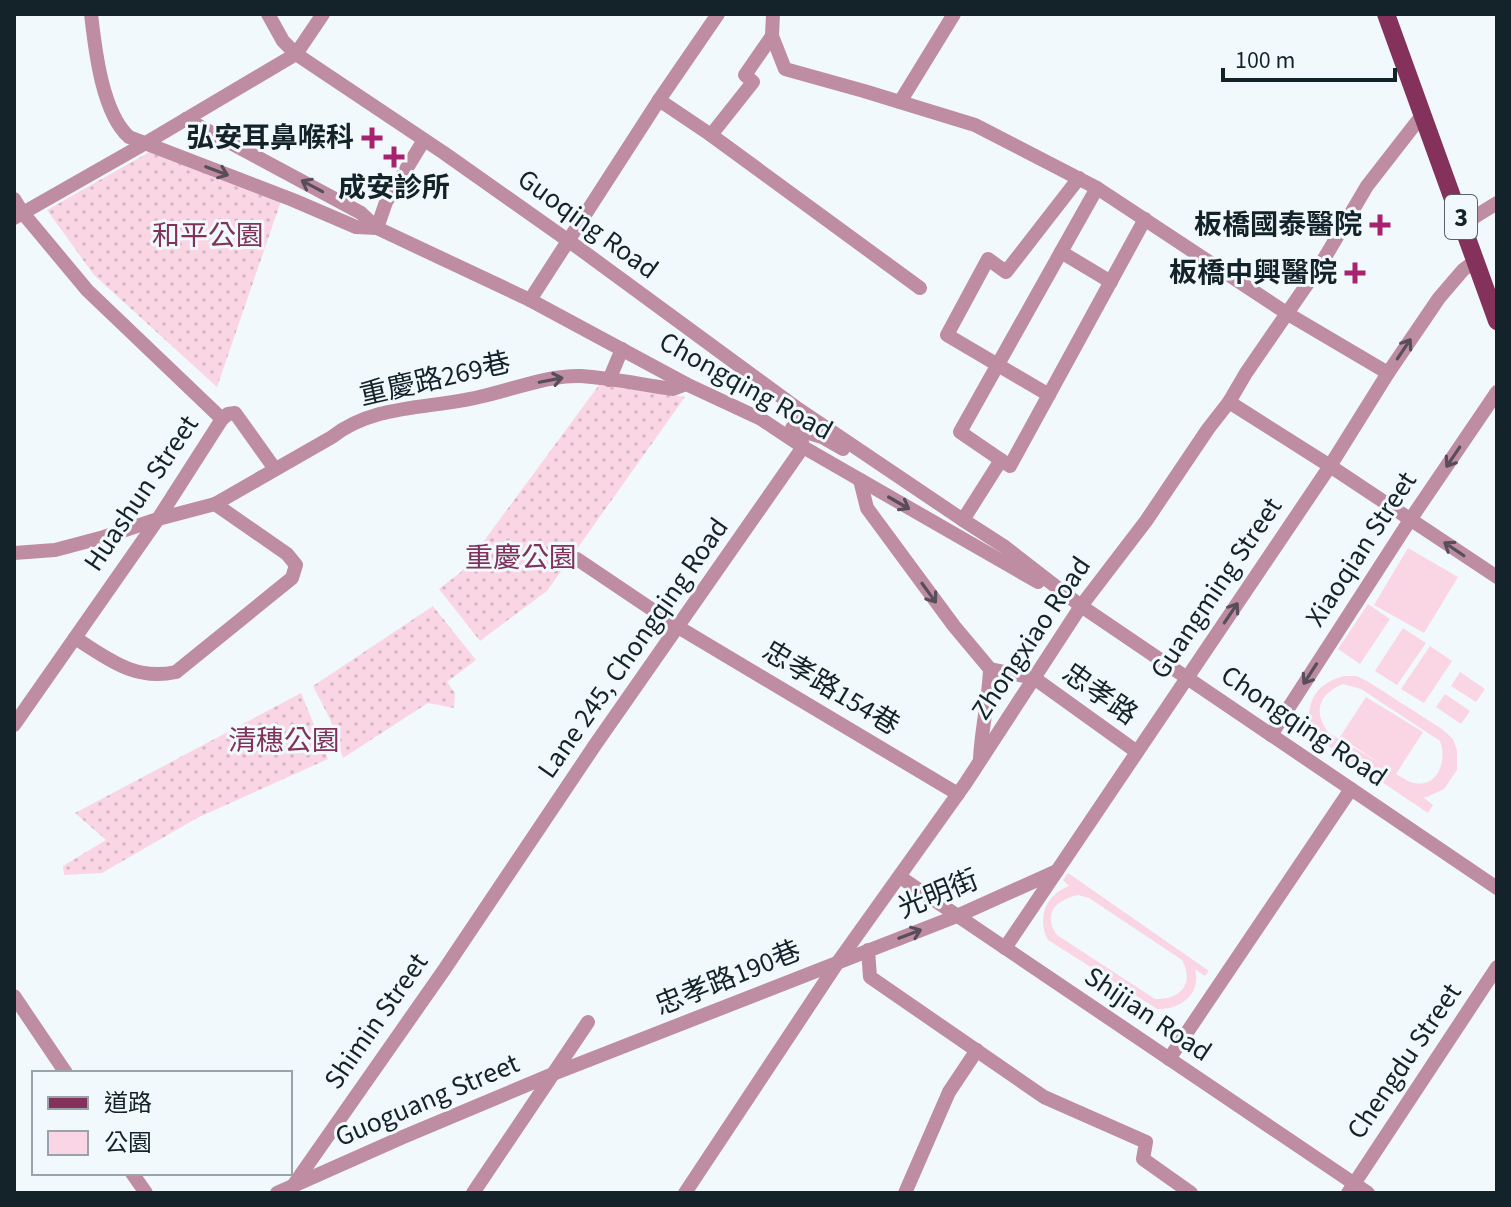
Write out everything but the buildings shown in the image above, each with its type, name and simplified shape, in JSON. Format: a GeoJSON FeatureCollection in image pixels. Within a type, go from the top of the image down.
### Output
{"type":"FeatureCollection","features":[{"type":"Feature","properties":{"kind":"main road","name":"3"},"geometry":{"type":"LineString","coordinates":[[1386,14],[1497,321]]}},
{"type":"Feature","properties":{"kind":"street"},"geometry":{"type":"LineString","coordinates":[[91,14],[104,93],[122,131],[144,144]]}},
{"type":"Feature","properties":{"kind":"street","name":"Guoqing Road"},"geometry":{"type":"LineString","coordinates":[[268,14],[283,41],[296,54],[567,240],[794,406],[888,469]]}},
{"type":"Feature","properties":{"kind":"street"},"geometry":{"type":"LineString","coordinates":[[17,210],[144,144],[296,54],[323,14]]}},
{"type":"Feature","properties":{"kind":"street"},"geometry":{"type":"LineString","coordinates":[[530,300],[718,14]]}},
{"type":"Feature","properties":{"kind":"street"},"geometry":{"type":"LineString","coordinates":[[773,14],[772,36],[785,69],[975,125],[1097,188],[1288,314],[1388,373]]}},
{"type":"Feature","properties":{"kind":"street"},"geometry":{"type":"LineString","coordinates":[[900,102],[954,14]]}},
{"type":"Feature","properties":{"kind":"street"},"geometry":{"type":"LineString","coordinates":[[711,135],[753,82],[745,75],[772,36]]}},
{"type":"Feature","properties":{"kind":"street"},"geometry":{"type":"LineString","coordinates":[[659,100],[920,288]]}},
{"type":"Feature","properties":{"kind":"street","name":"Zhongxiao Road"},"geometry":{"type":"LineString","coordinates":[[685,1193],[838,962],[958,794],[1081,606],[1146,521],[1229,402],[1321,264],[1367,186],[1423,114]]}},
{"type":"Feature","properties":{"kind":"street","name":"Chongqing Road"},"geometry":{"type":"LineString","coordinates":[[186,119],[361,213],[377,228],[530,300],[686,384],[761,419],[803,447],[1081,606]]}},
{"type":"Feature","properties":{"kind":"street"},"geometry":{"type":"LineString","coordinates":[[377,228],[386,202],[424,140]]}},
{"type":"Feature","properties":{"kind":"street","name":"Chongqing Road"},"geometry":{"type":"LineString","coordinates":[[144,144],[356,227],[377,228]]}},
{"type":"Feature","properties":{"kind":"street"},"geometry":{"type":"LineString","coordinates":[[1049,395],[947,335],[988,259],[1006,272],[1079,178]]}},
{"type":"Feature","properties":{"kind":"street"},"geometry":{"type":"LineString","coordinates":[[1097,188],[960,432],[1010,466],[1145,219]]}},
{"type":"Feature","properties":{"kind":"street"},"geometry":{"type":"LineString","coordinates":[[1463,224],[1497,203]]}},
{"type":"Feature","properties":{"kind":"street","name":"Huashun Street"},"geometry":{"type":"LineString","coordinates":[[14,725],[158,519],[222,419],[87,290],[17,210]]}},
{"type":"Feature","properties":{"kind":"street"},"geometry":{"type":"LineString","coordinates":[[1061,252],[1111,282]]}},
{"type":"Feature","properties":{"kind":"street","name":"Guangming Street"},"geometry":{"type":"LineString","coordinates":[[1005,948],[1330,466],[1439,298],[1475,261]]}},
{"type":"Feature","properties":{"kind":"street"},"geometry":{"type":"LineString","coordinates":[[609,380],[622,349]]}},
{"type":"Feature","properties":{"kind":"street","name":"重慶路269巷"},"geometry":{"type":"LineString","coordinates":[[14,553],[55,550],[215,504],[342,430],[390,411],[475,398],[552,379],[579,376],[673,389],[686,384]]}},
{"type":"Feature","properties":{"kind":"street","name":"Xiaoqian Street"},"geometry":{"type":"LineString","coordinates":[[1271,735],[1497,392]]}},
{"type":"Feature","properties":{"kind":"street"},"geometry":{"type":"LineString","coordinates":[[1229,402],[1497,577]]}},
{"type":"Feature","properties":{"kind":"street"},"geometry":{"type":"LineString","coordinates":[[794,406],[803,447]]}},
{"type":"Feature","properties":{"kind":"street"},"geometry":{"type":"LineString","coordinates":[[222,419],[235,413],[275,469]]}},
{"type":"Feature","properties":{"kind":"street"},"geometry":{"type":"LineString","coordinates":[[761,419],[822,437],[856,457],[888,469]]}},
{"type":"Feature","properties":{"kind":"street","name":"Lane 245, Chongqing Road"},"geometry":{"type":"LineString","coordinates":[[506,879],[595,745],[803,447]]}},
{"type":"Feature","properties":{"kind":"street"},"geometry":{"type":"LineString","coordinates":[[963,520],[1001,460]]}},
{"type":"Feature","properties":{"kind":"street","name":"Chongqing Road"},"geometry":{"type":"LineString","coordinates":[[888,469],[1005,547],[1081,606],[1497,888]]}},
{"type":"Feature","properties":{"kind":"street"},"geometry":{"type":"LineString","coordinates":[[860,480],[867,508],[954,626],[990,669],[1034,678]]}},
{"type":"Feature","properties":{"kind":"street"},"geometry":{"type":"LineString","coordinates":[[75,638],[128,670],[158,675],[176,672],[292,578],[296,565],[287,554],[215,504]]}},
{"type":"Feature","properties":{"kind":"street","name":"忠孝路154巷"},"geometry":{"type":"LineString","coordinates":[[577,559],[678,627],[958,794]]}},
{"type":"Feature","properties":{"kind":"street"},"geometry":{"type":"LineString","coordinates":[[980,761],[990,669]]}},
{"type":"Feature","properties":{"kind":"street","name":"忠孝路"},"geometry":{"type":"LineString","coordinates":[[1034,678],[1137,752]]}},
{"type":"Feature","properties":{"kind":"street"},"geometry":{"type":"LineString","coordinates":[[1169,1059],[1351,789]]}},
{"type":"Feature","properties":{"kind":"street","name":"光明街"},"geometry":{"type":"LineString","coordinates":[[838,962],[957,916],[1057,871]]}},
{"type":"Feature","properties":{"kind":"street","name":"Shijian Road"},"geometry":{"type":"LineString","coordinates":[[900,877],[1169,1059],[1351,1188],[1368,1193]]}},
{"type":"Feature","properties":{"kind":"street","name":"Shimin Street"},"geometry":{"type":"LineString","coordinates":[[291,1189],[506,879]]}},
{"type":"Feature","properties":{"kind":"street"},"geometry":{"type":"LineString","coordinates":[[868,950],[870,977],[1044,1097],[1146,1142],[1143,1159],[1191,1193]]}},
{"type":"Feature","properties":{"kind":"street","name":"忠孝路190巷"},"geometry":{"type":"LineString","coordinates":[[553,1074],[838,962]]}},
{"type":"Feature","properties":{"kind":"street","name":"Chengdu Street"},"geometry":{"type":"LineString","coordinates":[[1351,1188],[1497,967]]}},
{"type":"Feature","properties":{"kind":"street"},"geometry":{"type":"LineString","coordinates":[[14,996],[65,1071]]}},
{"type":"Feature","properties":{"kind":"street"},"geometry":{"type":"LineString","coordinates":[[473,1193],[588,1022]]}},
{"type":"Feature","properties":{"kind":"street"},"geometry":{"type":"LineString","coordinates":[[905,1193],[949,1092],[977,1050]]}},
{"type":"Feature","properties":{"kind":"street","name":"Guoguang Street"},"geometry":{"type":"LineString","coordinates":[[277,1193],[553,1074]]}},
{"type":"Feature","properties":{"kind":"street"},"geometry":{"type":"LineString","coordinates":[[133,1175],[146,1193]]}},
{"type":"Feature","properties":{"kind":"green space","name":"和平公園"},"geometry":{"type":"Polygon","coordinates":[[[151,151],[281,201],[217,387],[94,275],[47,210],[151,151]]]}},
{"type":"Feature","properties":{"kind":"green space","name":"重慶公園"},"geometry":{"type":"Polygon","coordinates":[[[599,385],[685,397],[547,591],[480,641],[439,589],[461,572],[599,385]]]}},
{"type":"Feature","properties":{"kind":"green space"},"geometry":{"type":"Polygon","coordinates":[[[1408,548],[1458,577],[1424,633],[1374,605],[1408,548]]]}},
{"type":"Feature","properties":{"kind":"green space"},"geometry":{"type":"Polygon","coordinates":[[[1368,604],[1390,619],[1360,664],[1338,649],[1368,604]]]}},
{"type":"Feature","properties":{"kind":"green space","name":"重慶公園"},"geometry":{"type":"Polygon","coordinates":[[[433,606],[476,660],[447,682],[455,693],[454,708],[428,703],[343,758],[330,719],[313,686],[433,606]]]}},
{"type":"Feature","properties":{"kind":"green space"},"geometry":{"type":"Polygon","coordinates":[[[1403,628],[1426,643],[1397,685],[1375,671],[1403,628]]]}},
{"type":"Feature","properties":{"kind":"green space"},"geometry":{"type":"Polygon","coordinates":[[[1430,646],[1452,661],[1424,703],[1401,689],[1430,646]]]}},
{"type":"Feature","properties":{"kind":"green space"},"geometry":{"type":"Polygon","coordinates":[[[1460,672],[1485,689],[1476,702],[1451,686],[1460,672]]]}},
{"type":"Feature","properties":{"kind":"green space"},"geometry":{"type":"Polygon","coordinates":[[[1344,676],[1356,676],[1367,681],[1453,739],[1457,750],[1457,770],[1444,789],[1423,797],[1433,805],[1428,813],[1294,723],[1299,714],[1309,721],[1311,704],[1318,691],[1344,676]],[[1343,684],[1324,698],[1321,718],[1329,733],[1381,764],[1340,737],[1366,697],[1423,732],[1396,774],[1414,783],[1430,781],[1441,764],[1440,741],[1361,689],[1343,684]]]}},
{"type":"Feature","properties":{"kind":"green space","name":"清穗公園"},"geometry":{"type":"Polygon","coordinates":[[[301,693],[328,759],[197,818],[102,873],[64,875],[63,866],[106,840],[75,813],[301,693]]]}},
{"type":"Feature","properties":{"kind":"green space"},"geometry":{"type":"Polygon","coordinates":[[[1445,694],[1470,711],[1461,724],[1436,707],[1445,694]]]}},
{"type":"Feature","properties":{"kind":"green space"},"geometry":{"type":"Polygon","coordinates":[[[1068,873],[1209,971],[1205,976],[1195,969],[1195,986],[1187,999],[1174,1007],[1157,1009],[1048,940],[1043,923],[1046,907],[1055,895],[1069,886],[1063,880],[1068,873]],[[1078,895],[1058,904],[1051,914],[1057,935],[1155,999],[1172,997],[1183,989],[1187,976],[1182,960],[1089,898],[1078,895]]]}},
{"type":"Feature","properties":{"kind":"place","name":"弘安耳鼻喉科"},"geometry":{"type":"Point","coordinates":[372,138]}},
{"type":"Feature","properties":{"kind":"place","name":"成安診所"},"geometry":{"type":"Point","coordinates":[394,157]}},
{"type":"Feature","properties":{"kind":"place","name":"板橋國泰醫院"},"geometry":{"type":"Point","coordinates":[1380,225]}},
{"type":"Feature","properties":{"kind":"place","name":"板橋中興醫院"},"geometry":{"type":"Point","coordinates":[1355,273]}}]}
